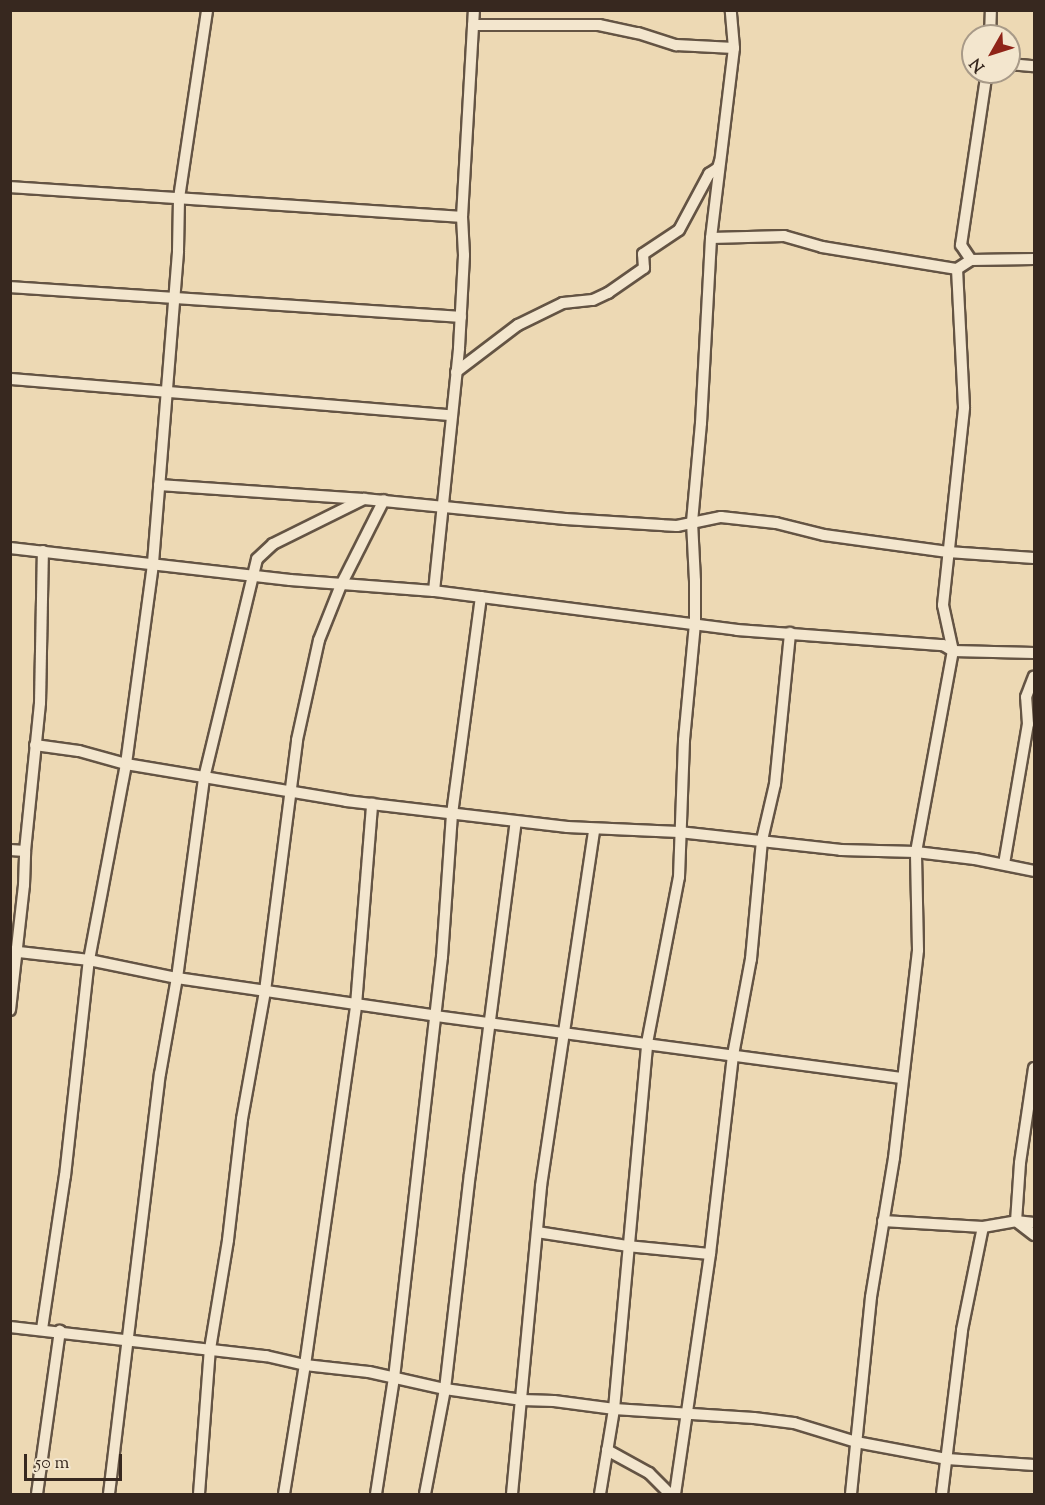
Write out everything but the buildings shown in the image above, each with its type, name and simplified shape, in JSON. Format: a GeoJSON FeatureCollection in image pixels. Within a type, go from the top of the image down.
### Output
{"type":"FeatureCollection","features":[{"type":"Feature","properties":{"kind":"street"},"geometry":{"type":"LineString","coordinates":[[42,1329],[65,1176],[89,960],[126,764],[153,563],[179,198],[207,10]]}},
{"type":"Feature","properties":{"kind":"street"},"geometry":{"type":"LineString","coordinates":[[434,591],[461,317],[464,255],[462,217],[474,10]]}},
{"type":"Feature","properties":{"kind":"street"},"geometry":{"type":"LineString","coordinates":[[600,1494],[614,1409],[647,1043],[676,894],[695,624],[692,522],[701,423],[711,238],[734,48],[731,10]]}},
{"type":"Feature","properties":{"kind":"street"},"geometry":{"type":"LineString","coordinates":[[473,26],[599,25],[638,33],[676,45],[734,48]]}},
{"type":"Feature","properties":{"kind":"street"},"geometry":{"type":"LineString","coordinates":[[971,260],[961,245],[985,84]]}},
{"type":"Feature","properties":{"kind":"street"},"geometry":{"type":"LineString","coordinates":[[456,372],[518,325],[563,303],[593,300],[608,293],[644,268],[643,254],[679,230],[708,174],[718,168],[722,152]]}},
{"type":"Feature","properties":{"kind":"street"},"geometry":{"type":"LineString","coordinates":[[10,187],[462,217]]}},
{"type":"Feature","properties":{"kind":"street"},"geometry":{"type":"LineString","coordinates":[[711,238],[784,236],[822,247],[957,269],[971,260],[1035,259]]}},
{"type":"Feature","properties":{"kind":"street"},"geometry":{"type":"LineString","coordinates":[[851,1494],[871,1297],[894,1158],[918,950],[916,852],[953,651],[943,605],[964,407],[957,269]]}},
{"type":"Feature","properties":{"kind":"street"},"geometry":{"type":"LineString","coordinates":[[10,287],[461,317]]}},
{"type":"Feature","properties":{"kind":"street"},"geometry":{"type":"LineString","coordinates":[[10,379],[452,415]]}},
{"type":"Feature","properties":{"kind":"street"},"geometry":{"type":"LineString","coordinates":[[159,485],[384,500],[441,508],[677,526],[721,517],[802,528],[824,535],[948,552],[1035,558]]}},
{"type":"Feature","properties":{"kind":"street"},"geometry":{"type":"LineString","coordinates":[[109,1494],[160,1074],[177,978],[204,778],[252,576],[257,559],[273,544],[364,499]]}},
{"type":"Feature","properties":{"kind":"street"},"geometry":{"type":"LineString","coordinates":[[199,1494],[210,1349],[228,1240],[242,1119],[265,991],[289,793],[315,657],[341,585],[384,500]]}},
{"type":"Feature","properties":{"kind":"street"},"geometry":{"type":"LineString","coordinates":[[10,548],[252,576],[434,591],[737,630],[943,645],[953,651],[1035,653]]}},
{"type":"Feature","properties":{"kind":"street"},"geometry":{"type":"LineString","coordinates":[[10,1010],[40,703],[43,551]]}},
{"type":"Feature","properties":{"kind":"street"},"geometry":{"type":"LineString","coordinates":[[376,1494],[394,1378],[436,1016],[452,814],[481,597]]}},
{"type":"Feature","properties":{"kind":"street"},"geometry":{"type":"LineString","coordinates":[[675,1494],[710,1254],[733,1055],[751,959],[762,840],[775,784],[790,633]]}},
{"type":"Feature","properties":{"kind":"street"},"geometry":{"type":"LineString","coordinates":[[1004,864],[1028,724],[1026,697],[1035,676]]}},
{"type":"Feature","properties":{"kind":"street"},"geometry":{"type":"LineString","coordinates":[[35,746],[79,751],[126,764],[289,793],[372,804],[594,830],[679,832],[841,850],[916,852],[1004,864],[1035,871]]}},
{"type":"Feature","properties":{"kind":"street"},"geometry":{"type":"LineString","coordinates":[[284,1494],[305,1365],[356,1005],[372,804]]}},
{"type":"Feature","properties":{"kind":"street"},"geometry":{"type":"LineString","coordinates":[[425,1494],[445,1389],[516,822]]}},
{"type":"Feature","properties":{"kind":"street"},"geometry":{"type":"LineString","coordinates":[[512,1494],[548,1129],[594,830]]}},
{"type":"Feature","properties":{"kind":"street"},"geometry":{"type":"LineString","coordinates":[[10,850],[25,851]]}},
{"type":"Feature","properties":{"kind":"street"},"geometry":{"type":"LineString","coordinates":[[14,952],[89,960],[177,978],[356,1005],[902,1078]]}},
{"type":"Feature","properties":{"kind":"street"},"geometry":{"type":"LineString","coordinates":[[1016,1221],[1020,1162],[1035,1068]]}},
{"type":"Feature","properties":{"kind":"street"},"geometry":{"type":"LineString","coordinates":[[883,1221],[983,1227],[1016,1221],[1035,1223]]}},
{"type":"Feature","properties":{"kind":"street"},"geometry":{"type":"LineString","coordinates":[[1016,1221],[1035,1235]]}},
{"type":"Feature","properties":{"kind":"street"},"geometry":{"type":"LineString","coordinates":[[942,1494],[962,1330],[983,1227]]}},
{"type":"Feature","properties":{"kind":"street"},"geometry":{"type":"LineString","coordinates":[[537,1232],[627,1246],[710,1254]]}},
{"type":"Feature","properties":{"kind":"street"},"geometry":{"type":"LineString","coordinates":[[10,1327],[266,1356],[305,1365],[369,1372],[445,1389],[522,1400],[794,1423],[856,1442],[947,1459],[1035,1465]]}},
{"type":"Feature","properties":{"kind":"street"},"geometry":{"type":"LineString","coordinates":[[37,1494],[60,1331]]}},
{"type":"Feature","properties":{"kind":"street"},"geometry":{"type":"LineString","coordinates":[[607,1450],[649,1473],[669,1494]]}}]}
